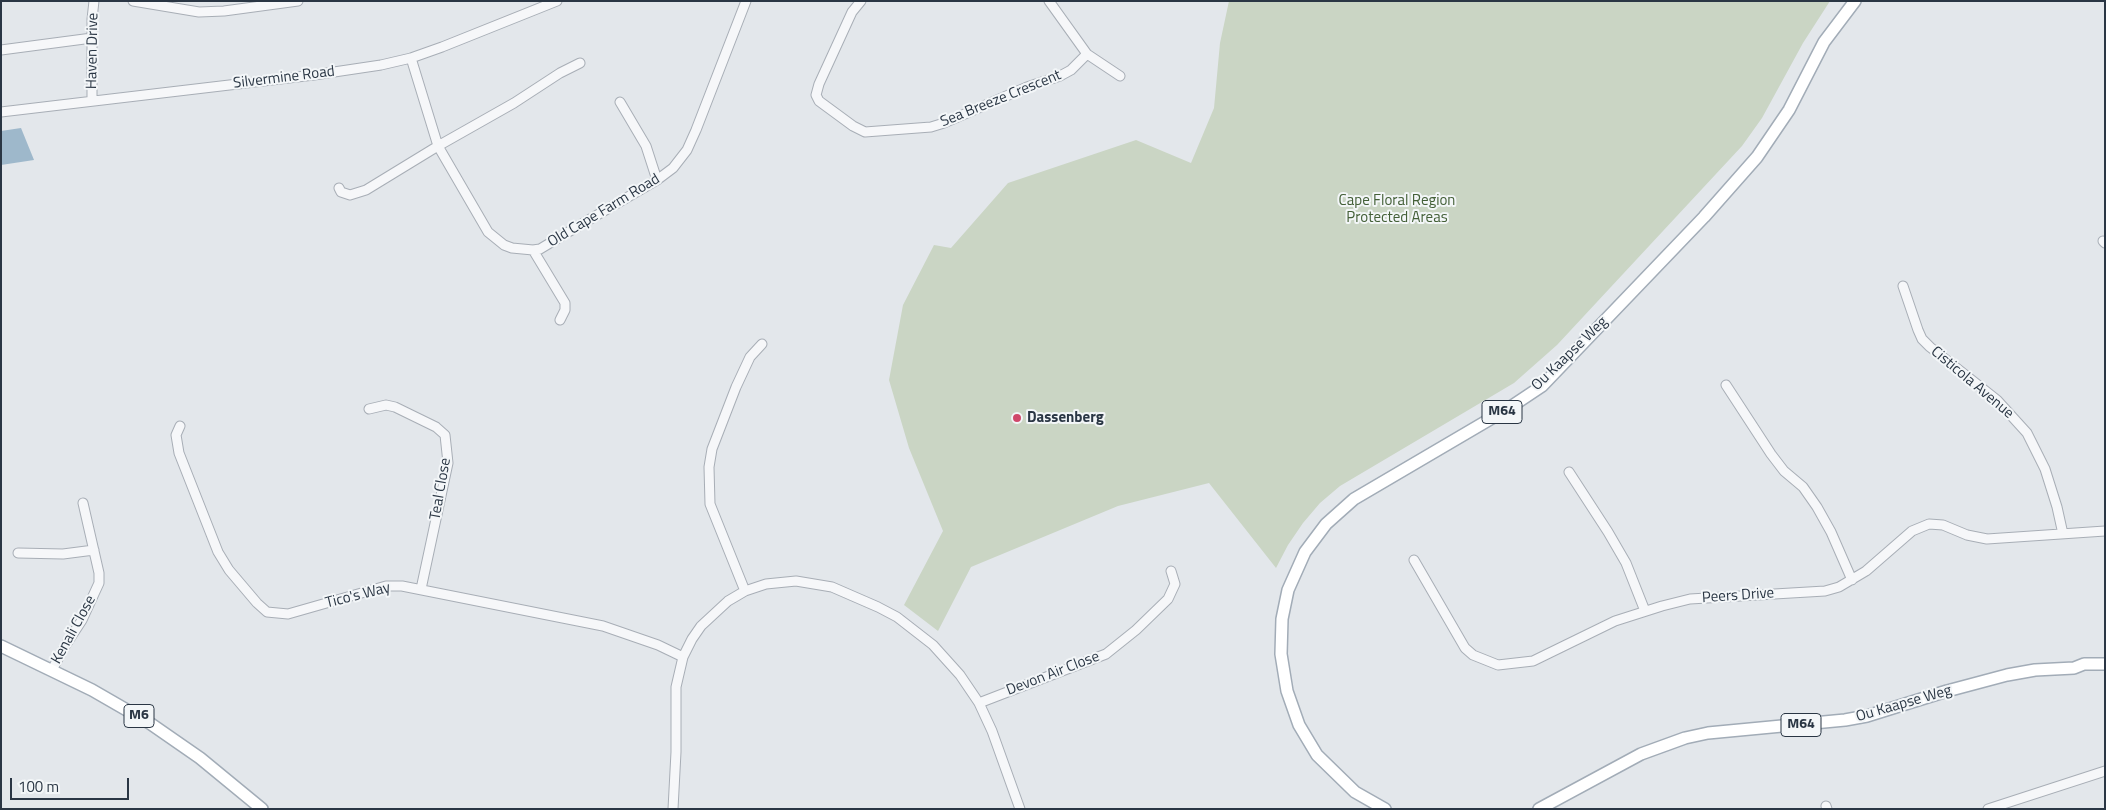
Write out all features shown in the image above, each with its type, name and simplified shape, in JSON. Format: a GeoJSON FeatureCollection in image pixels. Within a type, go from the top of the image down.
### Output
{"type":"FeatureCollection","features":[{"type":"Feature","properties":{"kind":"main road","name":"Ou Kaapse Weg"},"geometry":{"type":"LineString","coordinates":[[1384,809],[1355,792],[1328,767],[1309,742],[1291,705],[1282,673],[1280,637],[1288,590],[1306,552],[1326,524],[1354,499],[1509,408],[1542,386],[1559,369],[1710,211],[1757,157],[1789,110],[1824,42],[1855,1]]}},
{"type":"Feature","properties":{"kind":"main road","name":"M6"},"geometry":{"type":"LineString","coordinates":[[1,646],[52,670],[150,724],[200,758],[262,809]]}},
{"type":"Feature","properties":{"kind":"main road","name":"Ou Kaapse Weg"},"geometry":{"type":"LineString","coordinates":[[1538,809],[1641,754],[1685,738],[1708,733],[1852,719],[2007,675],[2035,670],[2074,668],[2084,664],[2105,664]]}},
{"type":"Feature","properties":{"kind":"main road","name":"Ou Kaapse Weg"},"geometry":{"type":"LineString","coordinates":[[2074,668],[2083,672],[2105,672]]}},
{"type":"Feature","properties":{"kind":"street","name":"Haven Drive"},"geometry":{"type":"LineString","coordinates":[[92,101],[94,1]]}},
{"type":"Feature","properties":{"kind":"street"},"geometry":{"type":"LineString","coordinates":[[133,1],[199,12],[224,11],[298,1]]}},
{"type":"Feature","properties":{"kind":"street","name":"Silvermine Road"},"geometry":{"type":"LineString","coordinates":[[1,112],[314,75],[381,65],[411,58],[557,1]]}},
{"type":"Feature","properties":{"kind":"street","name":"Old Cape Farm Road"},"geometry":{"type":"LineString","coordinates":[[411,58],[438,146],[488,232],[504,245],[512,248],[533,250],[551,242],[657,180],[673,168],[687,150],[746,1]]}},
{"type":"Feature","properties":{"kind":"street","name":"Sea Breeze Crescent"},"geometry":{"type":"LineString","coordinates":[[861,1],[852,12],[819,84],[816,95],[819,101],[853,126],[865,132],[931,127],[944,123],[1027,87],[1060,76],[1071,70],[1087,54]]}},
{"type":"Feature","properties":{"kind":"street"},"geometry":{"type":"LineString","coordinates":[[1049,1],[1087,54],[1120,76]]}},
{"type":"Feature","properties":{"kind":"street"},"geometry":{"type":"LineString","coordinates":[[1,50],[92,38]]}},
{"type":"Feature","properties":{"kind":"street"},"geometry":{"type":"LineString","coordinates":[[339,188],[345,193],[358,193],[514,103],[580,62]]}},
{"type":"Feature","properties":{"kind":"street"},"geometry":{"type":"LineString","coordinates":[[620,102],[646,146],[657,180]]}},
{"type":"Feature","properties":{"kind":"street"},"geometry":{"type":"LineString","coordinates":[[533,250],[565,303],[565,310],[560,320]]}},
{"type":"Feature","properties":{"kind":"street","name":"Cisticola Avenue"},"geometry":{"type":"LineString","coordinates":[[1903,286],[1922,339],[1998,400],[2027,433],[2045,468],[2058,507],[2063,534]]}},
{"type":"Feature","properties":{"kind":"street"},"geometry":{"type":"LineString","coordinates":[[745,592],[710,504],[708,467],[712,449],[736,387],[750,357],[762,344]]}},
{"type":"Feature","properties":{"kind":"street"},"geometry":{"type":"LineString","coordinates":[[1726,386],[1771,454],[1784,471],[1803,487],[1817,507],[1831,532],[1852,580]]}},
{"type":"Feature","properties":{"kind":"street","name":"Teal Close"},"geometry":{"type":"LineString","coordinates":[[372,408],[394,407],[436,427],[445,435],[448,463],[421,589]]}},
{"type":"Feature","properties":{"kind":"street","name":"Tico's Way"},"geometry":{"type":"LineString","coordinates":[[180,426],[176,435],[179,453],[218,552],[229,570],[267,612],[288,614],[386,586],[421,589],[603,626],[658,645],[683,657]]}},
{"type":"Feature","properties":{"kind":"street"},"geometry":{"type":"LineString","coordinates":[[1569,472],[1626,563],[1645,611]]}},
{"type":"Feature","properties":{"kind":"street","name":"Kenali Close"},"geometry":{"type":"LineString","coordinates":[[52,670],[82,620],[97,589],[99,578],[83,503]]}},
{"type":"Feature","properties":{"kind":"street","name":"Peers Drive"},"geometry":{"type":"LineString","coordinates":[[1414,560],[1465,648],[1473,655],[1498,665],[1533,661],[1615,621],[1645,611],[1690,600],[1825,591],[1852,580],[1880,560],[1912,531],[1929,524],[1943,525],[1967,535],[1988,539],[2105,531]]}},
{"type":"Feature","properties":{"kind":"street"},"geometry":{"type":"LineString","coordinates":[[18,553],[62,554],[94,550]]}},
{"type":"Feature","properties":{"kind":"street","name":"Devon Air Close"},"geometry":{"type":"LineString","coordinates":[[978,703],[1106,654],[1136,630],[1168,598],[1175,584],[1171,571]]}},
{"type":"Feature","properties":{"kind":"street"},"geometry":{"type":"LineString","coordinates":[[673,809],[676,752],[676,687],[683,657],[701,626],[728,601],[745,592],[778,582],[796,581],[812,582],[832,587],[878,607],[897,617],[933,645],[960,675],[978,703],[992,731],[1020,809]]}},
{"type":"Feature","properties":{"kind":"street"},"geometry":{"type":"LineString","coordinates":[[1988,809],[2105,771]]}},
{"type":"Feature","properties":{"kind":"green space","name":"Cape Floral Region Protected Areas"},"geometry":{"type":"Polygon","coordinates":[[[1229,1],[1830,1],[1803,43],[1762,118],[1742,146],[1557,345],[1514,383],[1340,486],[1320,503],[1303,523],[1288,545],[1276,568],[1209,483],[1118,506],[971,567],[938,631],[904,605],[943,531],[909,448],[889,380],[903,305],[934,245],[951,248],[1008,183],[1136,140],[1191,163],[1214,108],[1220,43],[1229,1]]]}},
{"type":"Feature","properties":{"kind":"water"},"geometry":{"type":"Polygon","coordinates":[[[21,128],[34,160],[1,165],[1,131],[21,128]]]}},
{"type":"Feature","properties":{"kind":"place","name":"Dassenberg"},"geometry":{"type":"Point","coordinates":[1017,418]}}]}
